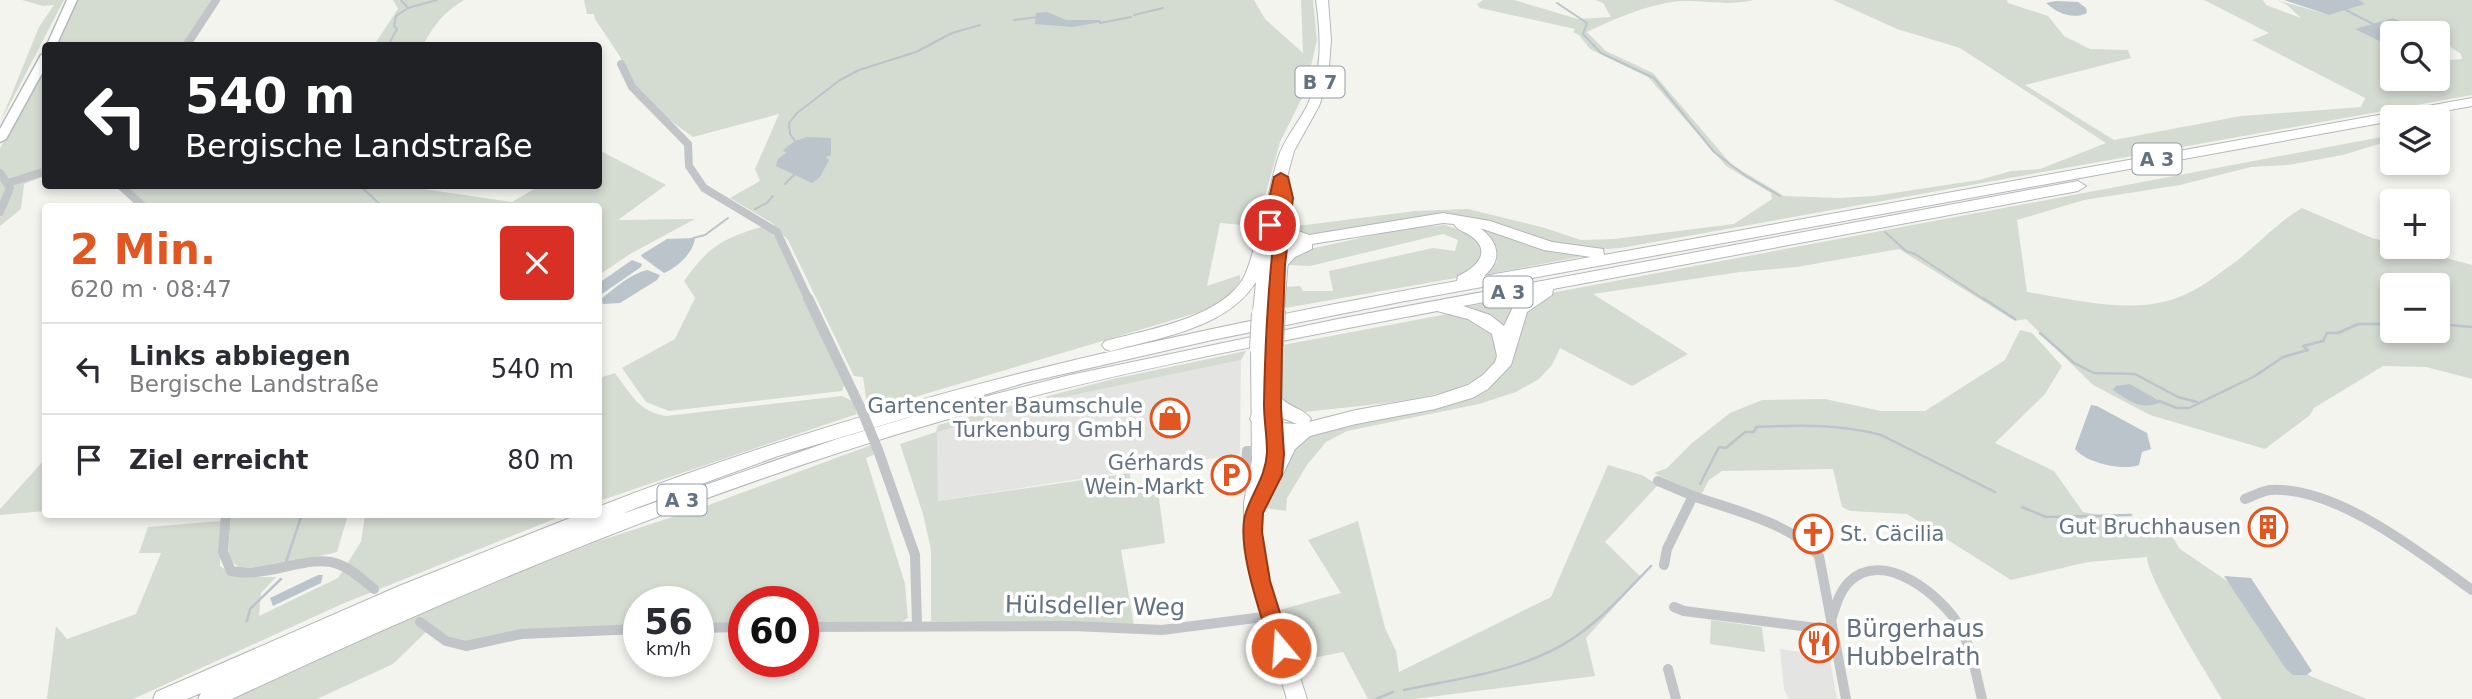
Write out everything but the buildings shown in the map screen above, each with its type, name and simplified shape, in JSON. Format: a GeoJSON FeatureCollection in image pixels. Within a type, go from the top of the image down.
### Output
{"type":"FeatureCollection","features":[{"type":"Feature","properties":{"kind":"highway","name":"A 3"},"geometry":{"type":"LineString","coordinates":[[209,699],[319,647],[547,550],[776,466],[934,417],[1079,379],[1636,253],[2472,102]]}},
{"type":"Feature","properties":{"kind":"highway"},"geometry":{"type":"LineString","coordinates":[[2450,116],[2472,112]]}},
{"type":"Feature","properties":{"kind":"highway","name":"A 3"},"geometry":{"type":"LineString","coordinates":[[602,514],[772,452],[1023,377],[1212,334],[1610,273],[2380,129]]}},
{"type":"Feature","properties":{"kind":"highway"},"geometry":{"type":"LineString","coordinates":[[1275,254],[1313,239],[1443,218],[1484,224],[1559,249],[1636,253]]}},
{"type":"Feature","properties":{"kind":"highway"},"geometry":{"type":"LineString","coordinates":[[1275,254],[1286,255],[1300,248],[1426,222],[1452,223],[1466,227],[1478,233],[1488,243],[1488,266],[1477,275],[1403,304]]}},
{"type":"Feature","properties":{"kind":"highway"},"geometry":{"type":"LineString","coordinates":[[1023,377],[1064,359],[1223,308],[1251,281],[1258,266],[1264,236],[1276,223],[1292,234],[1313,239]]}},
{"type":"Feature","properties":{"kind":"highway"},"geometry":{"type":"LineString","coordinates":[[1266,430],[1450,398],[1475,389],[1492,377],[1503,364],[1509,350],[1513,319],[1523,304],[1549,290],[1602,279],[1610,273]]}},
{"type":"Feature","properties":{"kind":"highway"},"geometry":{"type":"LineString","coordinates":[[1267,481],[1287,445],[1303,425],[1456,391],[1485,377],[1500,359],[1504,349],[1503,337],[1492,324],[1481,317],[1458,310],[1403,304]]}},
{"type":"Feature","properties":{"kind":"highway"},"geometry":{"type":"LineString","coordinates":[[1274,401],[1281,410],[1303,425]]}},
{"type":"Feature","properties":{"kind":"highway","name":"A 3"},"geometry":{"type":"LineString","coordinates":[[164,699],[430,582],[591,518]]}},
{"type":"Feature","properties":{"kind":"main road"},"geometry":{"type":"LineString","coordinates":[[52,42],[72,0]]}},
{"type":"Feature","properties":{"kind":"main road","name":"B 7"},"geometry":{"type":"LineString","coordinates":[[1297,699],[1271,617],[1253,543],[1254,513],[1267,481],[1268,311],[1281,177],[1287,149],[1314,104],[1319,87],[1327,40],[1322,0]]}},
{"type":"Feature","properties":{"kind":"main road"},"geometry":{"type":"LineString","coordinates":[[0,139],[42,62]]}},
{"type":"Feature","properties":{"kind":"main road","name":"B 7"},"geometry":{"type":"LineString","coordinates":[[1267,348],[1274,401],[1266,430],[1267,481]]}},
{"type":"Feature","properties":{"kind":"main road"},"geometry":{"type":"LineString","coordinates":[[1266,430],[1269,454],[1267,481]]}},
{"type":"Feature","properties":{"kind":"street"},"geometry":{"type":"LineString","coordinates":[[189,42],[216,0]]}},
{"type":"Feature","properties":{"kind":"street"},"geometry":{"type":"LineString","coordinates":[[621,64],[632,87],[688,144],[689,164],[695,177],[726,204],[770,226],[777,233],[878,450],[915,555],[917,625]]}},
{"type":"Feature","properties":{"kind":"street"},"geometry":{"type":"LineString","coordinates":[[8,183],[42,172]]}},
{"type":"Feature","properties":{"kind":"street"},"geometry":{"type":"LineString","coordinates":[[0,173],[8,183],[8,198],[0,212]]}},
{"type":"Feature","properties":{"kind":"street"},"geometry":{"type":"LineString","coordinates":[[124,189],[140,203]]}},
{"type":"Feature","properties":{"kind":"street"},"geometry":{"type":"LineString","coordinates":[[1658,481],[1789,533],[1811,546],[1819,556],[1846,699]]}},
{"type":"Feature","properties":{"kind":"street"},"geometry":{"type":"LineString","coordinates":[[2245,499],[2264,491],[2286,489],[2358,515],[2398,537],[2472,590]]}},
{"type":"Feature","properties":{"kind":"street"},"geometry":{"type":"LineString","coordinates":[[1664,565],[1667,549],[1693,496]]}},
{"type":"Feature","properties":{"kind":"street"},"geometry":{"type":"LineString","coordinates":[[226,518],[223,554],[224,562],[231,571],[254,575],[329,562],[345,568],[374,589]]}},
{"type":"Feature","properties":{"kind":"street"},"geometry":{"type":"LineString","coordinates":[[1832,626],[1838,600],[1853,578],[1883,572],[1915,580],[1935,596],[1959,626],[1966,640],[1982,699]]}},
{"type":"Feature","properties":{"kind":"street"},"geometry":{"type":"LineString","coordinates":[[1674,607],[1684,611],[1832,626]]}},
{"type":"Feature","properties":{"kind":"street","name":"Hülsdeller Weg"},"geometry":{"type":"LineString","coordinates":[[819,627],[917,625],[1162,630],[1271,617]]}},
{"type":"Feature","properties":{"kind":"street"},"geometry":{"type":"LineString","coordinates":[[420,622],[446,641],[466,646],[521,634],[623,630]]}},
{"type":"Feature","properties":{"kind":"street"},"geometry":{"type":"LineString","coordinates":[[1668,668],[1676,699]]}},
{"type":"Feature","properties":{"kind":"shaded area"},"geometry":{"type":"Polygon","coordinates":[[[22,0],[64,0],[0,123],[39,27],[54,5],[43,6],[22,0]]]}},
{"type":"Feature","properties":{"kind":"shaded area"},"geometry":{"type":"Polygon","coordinates":[[[78,0],[211,0],[185,42],[58,42],[78,0]]]}},
{"type":"Feature","properties":{"kind":"shaded area"},"geometry":{"type":"Polygon","coordinates":[[[393,0],[464,0],[441,18],[425,42],[376,42],[398,9],[393,0]]]}},
{"type":"Feature","properties":{"kind":"shaded area"},"geometry":{"type":"Polygon","coordinates":[[[584,0],[1254,0],[1265,19],[1303,53],[1301,0],[1313,0],[1317,40],[1305,92],[1280,142],[1255,226],[1220,223],[1207,286],[1240,275],[1240,281],[1220,306],[868,411],[863,377],[854,376],[788,240],[772,223],[730,198],[760,181],[755,169],[779,114],[693,137],[660,113],[637,88],[594,14],[587,14],[584,0]]]}},
{"type":"Feature","properties":{"kind":"shaded area"},"geometry":{"type":"Polygon","coordinates":[[[1483,0],[1514,0],[1578,19],[1611,17],[1603,3],[1595,0],[1754,0],[1660,4],[1587,32],[1606,51],[1653,73],[1732,165],[1784,196],[1874,196],[1979,180],[2011,171],[2040,169],[2106,143],[1960,48],[1897,29],[1833,0],[2007,0],[2008,3],[2048,16],[2064,36],[2090,49],[2128,50],[2131,58],[2025,85],[2114,140],[2241,116],[2361,107],[2365,98],[2252,40],[2269,33],[2204,0],[2263,0],[2266,5],[2301,18],[2286,4],[2277,0],[2329,15],[2364,4],[2359,0],[2472,0],[2472,95],[2416,105],[2380,105],[2380,112],[1621,248],[1593,250],[1549,244],[1462,218],[1298,234],[1290,227],[1415,211],[1468,209],[1581,240],[1614,239],[1734,224],[1772,199],[1771,193],[1726,166],[1648,77],[1590,49],[1579,35],[1573,32],[1575,29],[1480,8],[1477,4],[1483,0]]]}},
{"type":"Feature","properties":{"kind":"shaded area"},"geometry":{"type":"Polygon","coordinates":[[[2284,0],[2359,0],[2365,4],[2329,15],[2284,0]]]}},
{"type":"Feature","properties":{"kind":"shaded area"},"geometry":{"type":"Polygon","coordinates":[[[2078,2],[2086,8],[2087,13],[2076,16],[2065,14],[2046,3],[2078,2]]]}},
{"type":"Feature","properties":{"kind":"shaded area"},"geometry":{"type":"Polygon","coordinates":[[[1047,12],[1066,20],[1101,22],[1073,27],[1035,24],[1036,13],[1047,12]]]}},
{"type":"Feature","properties":{"kind":"shaded area"},"geometry":{"type":"Polygon","coordinates":[[[2380,22],[2380,41],[2355,29],[2380,22]]]}},
{"type":"Feature","properties":{"kind":"shaded area"},"geometry":{"type":"Polygon","coordinates":[[[42,72],[42,177],[24,184],[21,209],[0,226],[0,148],[42,72]]]}},
{"type":"Feature","properties":{"kind":"shaded area"},"geometry":{"type":"Polygon","coordinates":[[[807,137],[831,138],[831,155],[826,157],[829,160],[820,177],[812,183],[776,166],[778,159],[786,153],[783,150],[795,141],[807,137]]]}},
{"type":"Feature","properties":{"kind":"shaded area"},"geometry":{"type":"Polygon","coordinates":[[[2380,137],[2380,144],[2343,155],[2288,165],[2251,167],[2180,185],[2084,200],[2017,220],[2027,292],[2108,305],[2148,305],[2167,301],[2209,281],[2302,208],[2380,240],[2380,259],[2450,259],[2472,265],[2472,379],[2426,367],[2383,366],[2314,408],[2310,415],[2265,449],[2150,415],[2093,385],[2026,319],[2015,321],[1899,249],[1797,267],[1740,272],[1593,294],[1688,354],[1632,386],[1560,348],[1552,365],[1539,379],[1516,392],[1479,404],[1347,431],[1326,442],[1307,465],[1287,498],[1286,511],[1265,508],[1279,468],[1296,439],[1485,386],[1523,312],[1551,293],[2380,137]]]}},
{"type":"Feature","properties":{"kind":"shaded area"},"geometry":{"type":"Polygon","coordinates":[[[602,152],[666,185],[618,220],[695,219],[630,254],[602,273],[602,203],[146,203],[129,189],[423,189],[512,202],[534,189],[602,189],[602,152]]]}},
{"type":"Feature","properties":{"kind":"shaded area"},"geometry":{"type":"Polygon","coordinates":[[[1445,225],[1471,236],[1480,246],[1482,260],[1462,277],[1285,308],[1284,287],[1300,286],[1303,291],[1333,291],[1329,271],[1433,248],[1455,251],[1458,240],[1443,234],[1310,266],[1288,265],[1296,252],[1406,228],[1445,225]]]}},
{"type":"Feature","properties":{"kind":"shaded area"},"geometry":{"type":"Polygon","coordinates":[[[1469,225],[1548,250],[1590,255],[1483,275],[1497,262],[1496,255],[1488,239],[1469,225]]]}},
{"type":"Feature","properties":{"kind":"shaded area"},"geometry":{"type":"Polygon","coordinates":[[[764,226],[780,242],[845,383],[842,391],[669,411],[646,402],[622,368],[675,339],[695,298],[684,281],[710,251],[737,235],[764,226]]]}},
{"type":"Feature","properties":{"kind":"shaded area"},"geometry":{"type":"Polygon","coordinates":[[[695,238],[692,249],[684,259],[664,273],[641,255],[667,239],[695,238]]]}},
{"type":"Feature","properties":{"kind":"shaded area"},"geometry":{"type":"Polygon","coordinates":[[[632,260],[642,264],[602,294],[602,281],[632,260]]]}},
{"type":"Feature","properties":{"kind":"shaded area"},"geometry":{"type":"Polygon","coordinates":[[[647,270],[660,275],[657,280],[620,303],[603,304],[602,298],[635,275],[647,270]]]}},
{"type":"Feature","properties":{"kind":"shaded area"},"geometry":{"type":"Polygon","coordinates":[[[1534,294],[1506,337],[1459,308],[1534,294]]]}},
{"type":"Feature","properties":{"kind":"shaded area"},"geometry":{"type":"Polygon","coordinates":[[[1453,313],[1463,315],[1493,331],[1498,357],[1482,376],[1475,380],[1439,393],[1369,405],[1297,412],[1281,402],[1278,382],[1283,345],[1453,313]]]}},
{"type":"Feature","properties":{"kind":"shaded area"},"geometry":{"type":"Polygon","coordinates":[[[2020,330],[2032,333],[2062,366],[2045,394],[1995,443],[2054,471],[2083,512],[2166,527],[2180,549],[2227,581],[2310,676],[2367,699],[2222,699],[2156,584],[2147,557],[2088,562],[2011,580],[1907,514],[1850,511],[1842,507],[1833,469],[1722,471],[1709,480],[1701,495],[1654,473],[1667,468],[1692,443],[1730,413],[1762,400],[1825,399],[1881,411],[1925,411],[2005,360],[2020,330]]]}},
{"type":"Feature","properties":{"kind":"shaded area"},"geometry":{"type":"Polygon","coordinates":[[[1246,351],[1241,360],[1069,396],[937,432],[938,501],[1130,473],[1131,484],[1157,483],[1165,543],[1121,550],[1134,625],[931,621],[931,550],[923,514],[900,444],[936,432],[938,425],[1113,379],[1246,351]]]}},
{"type":"Feature","properties":{"kind":"shaded area","name":"Gartencenter Baumschule Turkenburg GmbH"},"geometry":{"type":"Polygon","coordinates":[[[1241,360],[1240,454],[937,501],[937,432],[1069,396],[1241,360]]]}},
{"type":"Feature","properties":{"kind":"shaded area"},"geometry":{"type":"Polygon","coordinates":[[[615,373],[642,406],[666,416],[842,396],[854,402],[857,414],[602,500],[602,377],[615,373]]]}},
{"type":"Feature","properties":{"kind":"shaded area"},"geometry":{"type":"Polygon","coordinates":[[[2130,384],[2161,402],[2142,405],[2113,390],[2116,386],[2130,384]]]}},
{"type":"Feature","properties":{"kind":"shaded area"},"geometry":{"type":"Polygon","coordinates":[[[2091,405],[2147,433],[2151,449],[2142,452],[2139,465],[2124,467],[2096,462],[2075,449],[2091,405]]]}},
{"type":"Feature","properties":{"kind":"shaded area"},"geometry":{"type":"Polygon","coordinates":[[[874,444],[875,454],[866,458],[905,584],[908,618],[900,623],[819,623],[819,586],[728,586],[728,623],[714,624],[714,586],[623,586],[623,627],[465,642],[455,641],[423,620],[426,632],[393,664],[317,699],[232,699],[331,652],[520,572],[596,542],[706,506],[874,444]]]}},
{"type":"Feature","properties":{"kind":"shaded area"},"geometry":{"type":"Polygon","coordinates":[[[42,462],[42,511],[0,515],[0,509],[42,462]]]}},
{"type":"Feature","properties":{"kind":"shaded area"},"geometry":{"type":"Polygon","coordinates":[[[1608,465],[1642,475],[1658,485],[1605,542],[1641,577],[1586,638],[1595,676],[1414,699],[1368,699],[1343,652],[1292,662],[1276,611],[1341,593],[1308,540],[1358,521],[1385,628],[1396,651],[1399,672],[1551,597],[1608,465]]]}},
{"type":"Feature","properties":{"kind":"shaded area"},"geometry":{"type":"Polygon","coordinates":[[[231,518],[347,518],[337,552],[280,565],[239,568],[228,557],[231,518]]]}},
{"type":"Feature","properties":{"kind":"shaded area"},"geometry":{"type":"Polygon","coordinates":[[[365,518],[557,518],[342,604],[133,699],[47,699],[56,626],[67,639],[136,614],[161,553],[139,553],[148,527],[221,521],[220,566],[236,577],[276,577],[261,593],[259,616],[338,578],[361,542],[365,518]]]}},
{"type":"Feature","properties":{"kind":"shaded area"},"geometry":{"type":"Polygon","coordinates":[[[323,575],[321,583],[273,606],[270,598],[323,575]]]}},
{"type":"Feature","properties":{"kind":"shaded area"},"geometry":{"type":"Polygon","coordinates":[[[2224,576],[2251,578],[2312,671],[2306,675],[2293,675],[2286,669],[2224,576]]]}},
{"type":"Feature","properties":{"kind":"shaded area"},"geometry":{"type":"Polygon","coordinates":[[[1711,620],[1762,627],[1765,652],[1710,644],[1711,620]]]}},
{"type":"Feature","properties":{"kind":"shaded area"},"geometry":{"type":"Polygon","coordinates":[[[1780,649],[1802,652],[1803,657],[1830,660],[1837,699],[1789,699],[1784,690],[1780,649]]]}},
{"type":"Feature","properties":{"kind":"waterway"},"geometry":{"type":"LineString","coordinates":[[401,0],[408,8]]}},
{"type":"Feature","properties":{"kind":"waterway"},"geometry":{"type":"LineString","coordinates":[[408,8],[437,0]]}},
{"type":"Feature","properties":{"kind":"waterway"},"geometry":{"type":"LineString","coordinates":[[1557,3],[1587,23],[1583,34],[1601,53],[1654,78],[1714,152],[1746,176],[1780,196]]}},
{"type":"Feature","properties":{"kind":"waterway"},"geometry":{"type":"LineString","coordinates":[[390,42],[397,29],[394,26],[396,16],[408,8]]}},
{"type":"Feature","properties":{"kind":"waterway"},"geometry":{"type":"LineString","coordinates":[[1134,15],[1163,8]]}},
{"type":"Feature","properties":{"kind":"waterway"},"geometry":{"type":"LineString","coordinates":[[2344,9],[2373,24]]}},
{"type":"Feature","properties":{"kind":"waterway"},"geometry":{"type":"LineString","coordinates":[[1014,20],[1038,17]]}},
{"type":"Feature","properties":{"kind":"waterway"},"geometry":{"type":"LineString","coordinates":[[1100,23],[1131,17]]}},
{"type":"Feature","properties":{"kind":"waterway"},"geometry":{"type":"LineString","coordinates":[[795,141],[790,134],[789,123],[797,113],[840,80],[859,70],[916,52],[952,33],[980,25]]}},
{"type":"Feature","properties":{"kind":"waterway"},"geometry":{"type":"LineString","coordinates":[[785,184],[795,174]]}},
{"type":"Feature","properties":{"kind":"waterway"},"geometry":{"type":"LineString","coordinates":[[363,189],[379,203]]}},
{"type":"Feature","properties":{"kind":"waterway"},"geometry":{"type":"LineString","coordinates":[[755,209],[767,203],[773,196]]}},
{"type":"Feature","properties":{"kind":"waterway"},"geometry":{"type":"LineString","coordinates":[[693,238],[705,235],[728,218]]}},
{"type":"Feature","properties":{"kind":"waterway"},"geometry":{"type":"LineString","coordinates":[[1885,232],[1906,251],[1915,254],[1985,300]]}},
{"type":"Feature","properties":{"kind":"waterway"},"geometry":{"type":"LineString","coordinates":[[1983,298],[2015,319]]}},
{"type":"Feature","properties":{"kind":"waterway"},"geometry":{"type":"LineString","coordinates":[[2159,401],[2177,408],[2189,408],[2255,376],[2283,357],[2308,350],[2303,346],[2323,341],[2327,333],[2338,333],[2358,324],[2380,324]]}},
{"type":"Feature","properties":{"kind":"waterway"},"geometry":{"type":"LineString","coordinates":[[2450,325],[2472,327]]}},
{"type":"Feature","properties":{"kind":"waterway"},"geometry":{"type":"LineString","coordinates":[[2040,333],[2074,363],[2094,373],[2135,374],[2178,397],[2197,402]]}},
{"type":"Feature","properties":{"kind":"waterway"},"geometry":{"type":"LineString","coordinates":[[1700,484],[1719,447],[1726,448],[1745,432],[1754,432],[1756,427],[1819,426],[1881,435],[1995,492]]}},
{"type":"Feature","properties":{"kind":"waterway"},"geometry":{"type":"LineString","coordinates":[[2022,507],[2046,517],[2131,515]]}},
{"type":"Feature","properties":{"kind":"waterway"},"geometry":{"type":"LineString","coordinates":[[286,562],[301,518]]}},
{"type":"Feature","properties":{"kind":"waterway"},"geometry":{"type":"LineString","coordinates":[[1404,690],[1491,672],[1553,650],[1593,623],[1651,566]]}},
{"type":"Feature","properties":{"kind":"waterway"},"geometry":{"type":"LineString","coordinates":[[247,621],[250,609],[281,579]]}},
{"type":"Feature","properties":{"kind":"waterway"},"geometry":{"type":"LineString","coordinates":[[1376,699],[1393,692]]}},
{"type":"Feature","properties":{"kind":"place","name":"Gartencenter Baumschule Turkenburg GmbH"},"geometry":{"type":"Point","coordinates":[1170,418]}},
{"type":"Feature","properties":{"kind":"place","name":"Gérhards Wein-Markt"},"geometry":{"type":"Point","coordinates":[1231,475]}},
{"type":"Feature","properties":{"kind":"place","name":"Gut Bruchhausen"},"geometry":{"type":"Point","coordinates":[2268,527]}},
{"type":"Feature","properties":{"kind":"place","name":"St. Cäcilia"},"geometry":{"type":"Point","coordinates":[1813,534]}},
{"type":"Feature","properties":{"kind":"place","name":"Bürgerhaus Hubbelrath"},"geometry":{"type":"Point","coordinates":[1819,643]}},
{"type":"Feature","properties":{"kind":"route"},"geometry":{"type":"LineString","coordinates":[[1270,225],[1281,177],[1286,198],[1278,265],[1274,346],[1273,407],[1276,454],[1273,475],[1254,513],[1253,543],[1281,648]]}}]}
